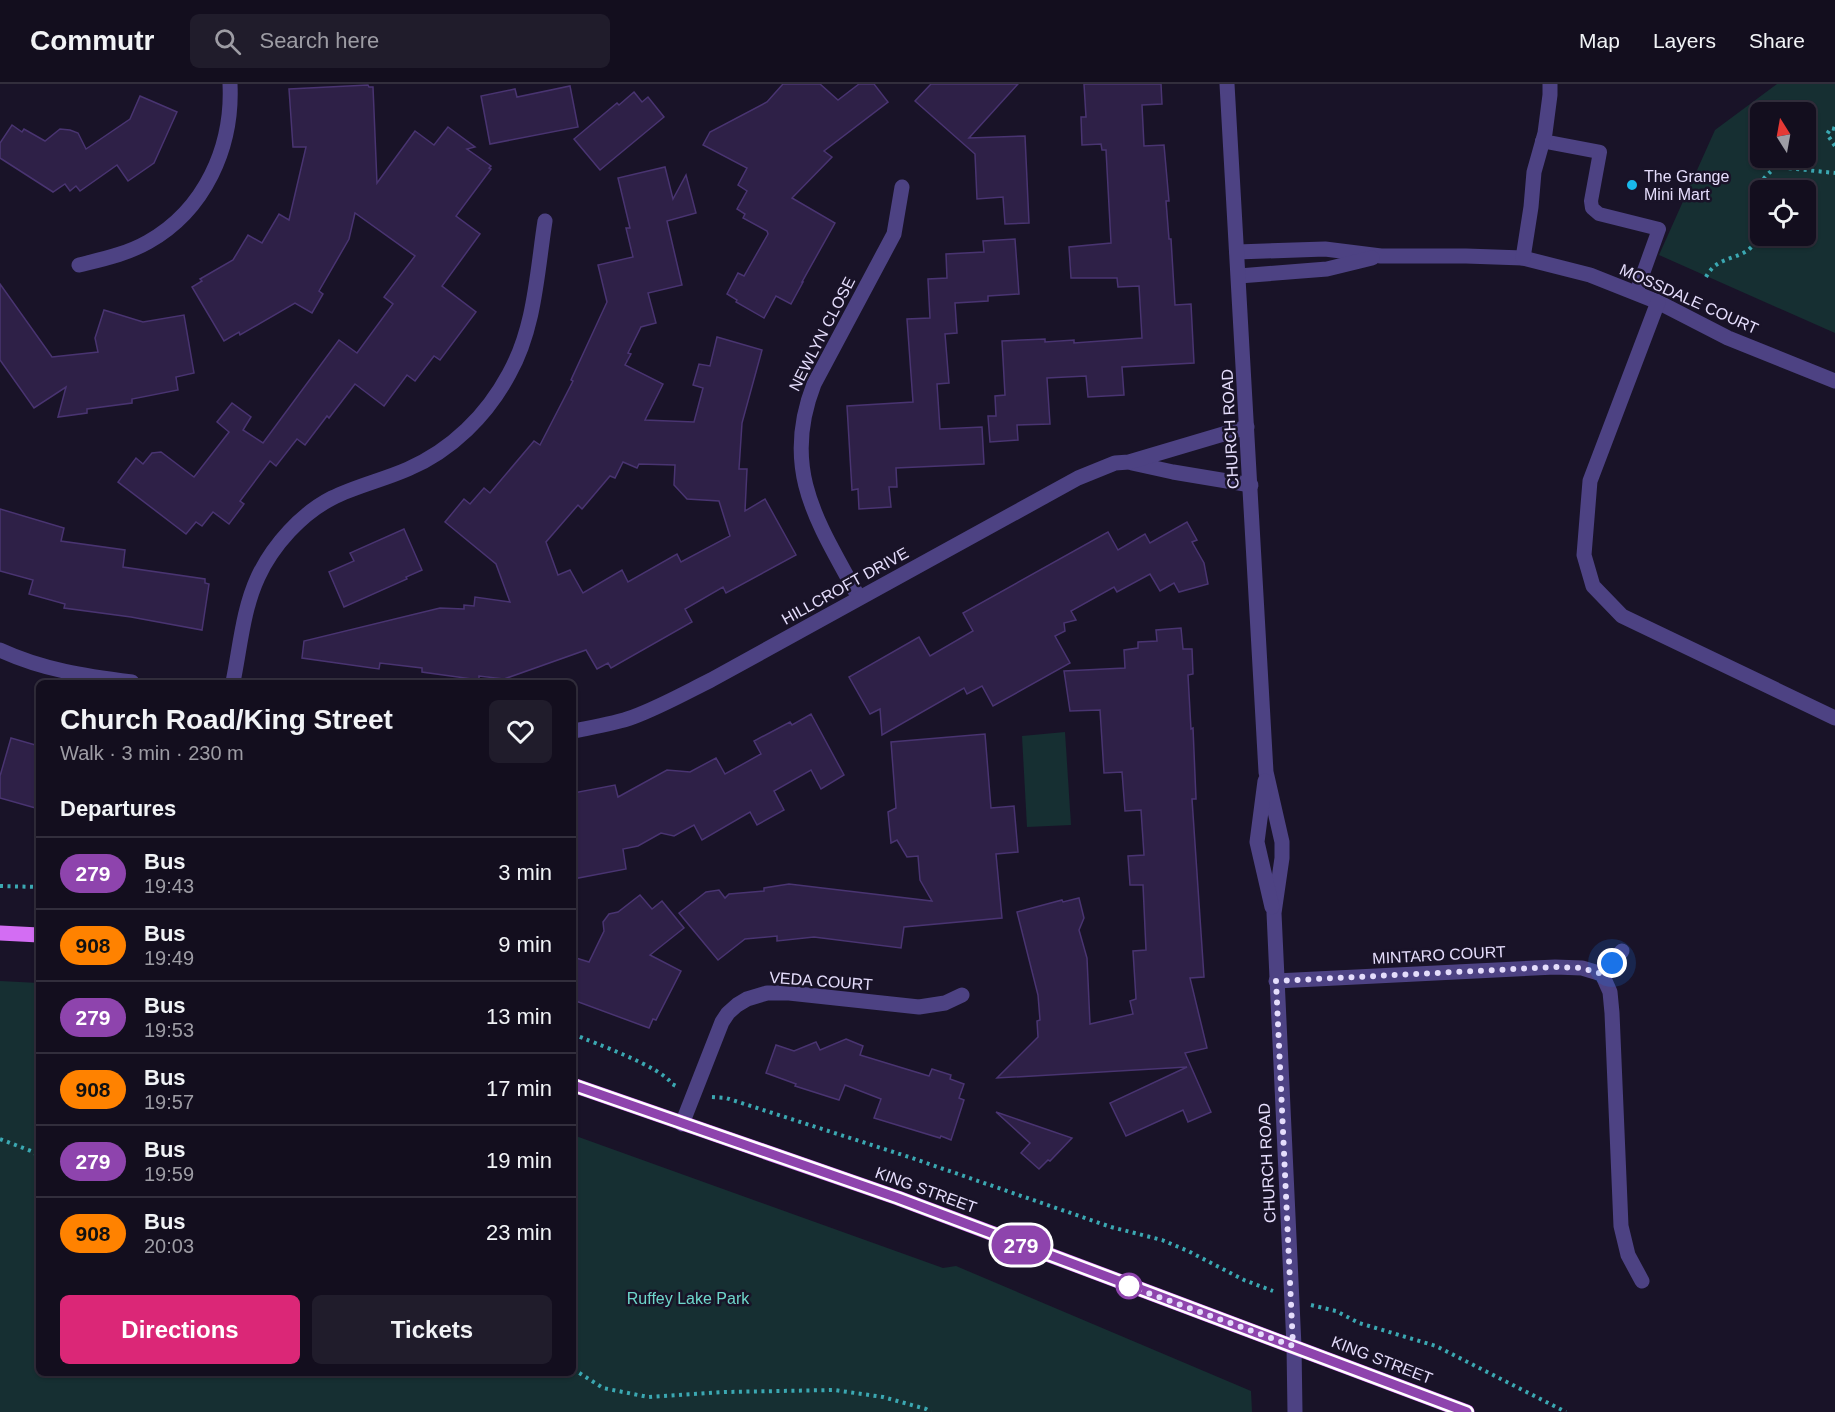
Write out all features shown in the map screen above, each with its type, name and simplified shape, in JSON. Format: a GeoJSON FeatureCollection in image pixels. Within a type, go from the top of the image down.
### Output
{"type":"FeatureCollection","features":[{"type":"Feature","properties":{"kind":"main road"},"geometry":{"type":"LineString","coordinates":[[0,933],[36,935]]}},
{"type":"Feature","properties":{"kind":"main road","name":"KING STREET"},"geometry":{"type":"LineString","coordinates":[[576,1086],[898,1198],[1467,1412]]}},
{"type":"Feature","properties":{"kind":"street"},"geometry":{"type":"LineString","coordinates":[[79,265],[114,257],[148,243],[186,212],[216,170],[228,130],[231,84]]}},
{"type":"Feature","properties":{"kind":"street","name":"CHURCH ROAD"},"geometry":{"type":"LineString","coordinates":[[1227,84],[1266,772],[1282,842],[1274,913],[1295,1412]]}},
{"type":"Feature","properties":{"kind":"street"},"geometry":{"type":"LineString","coordinates":[[1523,258],[1534,172],[1542,141],[1550,84]]}},
{"type":"Feature","properties":{"kind":"street","name":"NEWLYN CLOSE"},"geometry":{"type":"LineString","coordinates":[[860,598],[808,499],[801,434],[805,408],[814,384],[894,234],[902,187]]}},
{"type":"Feature","properties":{"kind":"street"},"geometry":{"type":"LineString","coordinates":[[233,680],[251,596],[266,562],[284,538],[305,517],[332,498],[409,469],[450,445],[468,429],[498,393],[510,374],[527,334],[545,221]]}},
{"type":"Feature","properties":{"kind":"street","name":"MOSSDALE COURT"},"geometry":{"type":"LineString","coordinates":[[1237,252],[1325,249],[1381,256],[1523,258],[1590,275],[1636,293],[1728,338],[1835,381]]}},
{"type":"Feature","properties":{"kind":"street","name":"MOSSDALE COURT"},"geometry":{"type":"LineString","coordinates":[[1239,276],[1327,269],[1381,256]]}},
{"type":"Feature","properties":{"kind":"street"},"geometry":{"type":"LineString","coordinates":[[1658,302],[1590,481],[1584,555],[1593,586],[1622,616],[1835,718]]}},
{"type":"Feature","properties":{"kind":"street","name":"HILLCROFT DRIVE"},"geometry":{"type":"LineString","coordinates":[[576,730],[632,717],[711,680],[1078,478],[1106,466],[1129,462],[1247,427]]}},
{"type":"Feature","properties":{"kind":"street","name":"HILLCROFT DRIVE"},"geometry":{"type":"LineString","coordinates":[[1129,462],[1251,485]]}},
{"type":"Feature","properties":{"kind":"street"},"geometry":{"type":"LineString","coordinates":[[0,650],[24,661],[54,670],[119,680]]}},
{"type":"Feature","properties":{"kind":"street","name":"CHURCH ROAD"},"geometry":{"type":"LineString","coordinates":[[1266,772],[1257,842],[1274,913]]}},
{"type":"Feature","properties":{"kind":"street"},"geometry":{"type":"LineString","coordinates":[[1622,951],[1602,974],[1610,992],[1612,1013],[1621,1226],[1628,1255],[1642,1281]]}},
{"type":"Feature","properties":{"kind":"street","name":"MINTARO COURT"},"geometry":{"type":"LineString","coordinates":[[1276,981],[1555,967],[1582,968],[1602,974]]}},
{"type":"Feature","properties":{"kind":"street","name":"VEDA COURT"},"geometry":{"type":"LineString","coordinates":[[682,1124],[717,1032],[728,1013],[737,1005],[756,995],[789,993],[919,1007],[945,1003],[962,995]]}},
{"type":"Feature","properties":{"kind":"lane"},"geometry":{"type":"LineString","coordinates":[[1542,141],[1600,152],[1592,208],[1599,214],[1659,229],[1636,293]]}},
{"type":"Feature","properties":{"kind":"path"},"geometry":{"type":"LineString","coordinates":[[1835,129],[1831,128],[1827,134],[1835,146]]}},
{"type":"Feature","properties":{"kind":"path"},"geometry":{"type":"LineString","coordinates":[[1706,277],[1711,267],[1745,252],[1755,243],[1760,231],[1757,191],[1764,177],[1776,166],[1835,173]]}},
{"type":"Feature","properties":{"kind":"path"},"geometry":{"type":"LineString","coordinates":[[0,886],[36,887]]}},
{"type":"Feature","properties":{"kind":"path"},"geometry":{"type":"LineString","coordinates":[[576,1035],[636,1061],[669,1079],[672,1084],[718,1099],[726,1098],[909,1157],[1111,1227],[1162,1240],[1244,1280],[1291,1299],[1336,1311],[1359,1323],[1436,1346],[1566,1412]]}},
{"type":"Feature","properties":{"kind":"path"},"geometry":{"type":"LineString","coordinates":[[0,1139],[36,1154]]}},
{"type":"Feature","properties":{"kind":"path"},"geometry":{"type":"LineString","coordinates":[[576,1371],[603,1388],[648,1397],[725,1392],[834,1390],[883,1397],[931,1412]]}},
{"type":"Feature","properties":{"kind":"green space"},"geometry":{"type":"Polygon","coordinates":[[[1777,84],[1835,84],[1835,333],[1659,255],[1715,130],[1750,104],[1750,168],[1816,168],[1816,102],[1753,102],[1777,84]]]}},
{"type":"Feature","properties":{"kind":"green space"},"geometry":{"type":"Polygon","coordinates":[[[1065,732],[1071,825],[1027,827],[1022,736],[1065,732]]]}},
{"type":"Feature","properties":{"kind":"green space","name":"Ruffey Lake Park"},"geometry":{"type":"Polygon","coordinates":[[[0,981],[36,983],[36,1376],[576,1376],[576,1136],[943,1268],[956,1266],[1251,1391],[1252,1412],[0,1412],[0,981]]]}},
{"type":"Feature","properties":{"kind":"building"},"geometry":{"type":"Polygon","coordinates":[[[783,84],[820,84],[838,100],[859,84],[874,84],[888,102],[824,151],[832,157],[792,198],[835,223],[791,304],[776,296],[764,318],[736,302],[737,300],[727,294],[738,273],[744,276],[768,234],[767,231],[743,218],[745,214],[737,209],[747,191],[738,185],[747,168],[703,145],[710,132],[767,102],[783,84]]]}},
{"type":"Feature","properties":{"kind":"building"},"geometry":{"type":"Polygon","coordinates":[[[931,84],[1018,84],[969,138],[1025,136],[1029,223],[1005,224],[1003,197],[977,199],[975,154],[915,101],[931,84]]]}},
{"type":"Feature","properties":{"kind":"building"},"geometry":{"type":"Polygon","coordinates":[[[1084,84],[1161,84],[1162,104],[1142,105],[1144,146],[1164,145],[1169,201],[1166,201],[1175,305],[1191,304],[1194,363],[1122,367],[1124,395],[1088,397],[1086,376],[1047,378],[1050,424],[1017,425],[1018,440],[990,442],[988,416],[996,416],[995,396],[1005,395],[1002,341],[1045,339],[1045,342],[1074,340],[1074,343],[1142,338],[1139,286],[1118,287],[1117,278],[1071,278],[1069,247],[1111,243],[1106,150],[1102,150],[1101,144],[1082,145],[1081,117],[1086,117],[1084,84]]]}},
{"type":"Feature","properties":{"kind":"building"},"geometry":{"type":"Polygon","coordinates":[[[368,85],[373,87],[377,183],[415,131],[434,145],[448,127],[475,147],[467,149],[491,166],[456,216],[480,234],[442,286],[476,312],[440,360],[434,356],[415,381],[407,375],[384,406],[355,384],[305,445],[297,439],[276,466],[270,461],[240,501],[244,504],[229,524],[213,512],[202,526],[196,522],[186,534],[118,482],[136,458],[143,464],[152,453],[161,452],[194,477],[229,432],[217,422],[232,403],[251,417],[243,430],[263,443],[339,340],[357,353],[393,304],[384,297],[415,256],[355,213],[349,239],[319,291],[323,294],[312,313],[295,303],[240,335],[239,332],[224,341],[192,287],[202,281],[200,279],[233,260],[248,235],[262,243],[279,214],[289,220],[306,147],[293,147],[289,89],[368,85]]]}},
{"type":"Feature","properties":{"kind":"building"},"geometry":{"type":"Polygon","coordinates":[[[570,86],[578,127],[490,144],[481,96],[515,89],[517,97],[570,86]]]}},
{"type":"Feature","properties":{"kind":"building"},"geometry":{"type":"Polygon","coordinates":[[[634,92],[642,102],[648,97],[664,117],[600,170],[574,139],[617,103],[619,105],[634,92]]]}},
{"type":"Feature","properties":{"kind":"building"},"geometry":{"type":"Polygon","coordinates":[[[140,96],[177,112],[154,163],[128,181],[117,165],[80,191],[76,186],[70,191],[65,184],[53,192],[0,158],[0,143],[12,125],[22,132],[24,129],[45,141],[60,129],[70,130],[78,133],[86,149],[130,119],[140,96]]]}},
{"type":"Feature","properties":{"kind":"building"},"geometry":{"type":"Polygon","coordinates":[[[665,167],[673,199],[686,175],[696,213],[667,221],[682,285],[648,293],[656,323],[641,327],[628,353],[631,354],[625,365],[663,384],[645,420],[694,422],[703,388],[693,385],[699,364],[710,366],[717,337],[762,350],[742,423],[739,469],[747,469],[745,511],[765,499],[796,555],[726,593],[723,587],[685,609],[692,622],[611,668],[608,663],[597,669],[586,650],[504,679],[479,676],[479,680],[422,672],[422,668],[380,663],[379,669],[302,658],[304,641],[440,608],[464,609],[464,605],[474,606],[475,597],[510,602],[496,564],[445,522],[464,499],[470,504],[484,488],[490,493],[534,441],[540,445],[573,381],[571,380],[607,302],[598,265],[633,257],[626,228],[630,228],[618,178],[665,167]],[[623,462],[615,478],[610,476],[582,509],[578,505],[546,542],[558,575],[570,570],[583,593],[622,570],[628,582],[677,554],[681,562],[730,536],[719,501],[687,499],[674,485],[675,465],[639,464],[637,468],[623,462]]]}},
{"type":"Feature","properties":{"kind":"building"},"geometry":{"type":"Polygon","coordinates":[[[1015,239],[1019,294],[988,296],[988,301],[955,303],[957,333],[945,334],[949,383],[937,384],[940,429],[982,427],[984,464],[896,468],[897,487],[889,487],[891,507],[859,509],[858,489],[852,490],[847,406],[913,402],[907,319],[930,318],[928,279],[947,278],[946,254],[984,252],[983,241],[1015,239]]]}},
{"type":"Feature","properties":{"kind":"building"},"geometry":{"type":"Polygon","coordinates":[[[0,284],[52,357],[98,352],[95,338],[104,310],[143,322],[184,315],[194,373],[176,377],[178,390],[132,399],[132,403],[87,409],[87,413],[58,417],[66,387],[34,408],[0,360],[0,284]]]}},
{"type":"Feature","properties":{"kind":"building"},"geometry":{"type":"Polygon","coordinates":[[[0,509],[64,528],[61,541],[125,550],[123,567],[205,579],[205,583],[209,584],[202,630],[64,608],[65,604],[29,594],[33,580],[0,571],[0,509]]]}},
{"type":"Feature","properties":{"kind":"building"},"geometry":{"type":"Polygon","coordinates":[[[1187,522],[1197,540],[1192,542],[1204,563],[1208,584],[1179,592],[1174,583],[1160,591],[1150,574],[1117,592],[1114,587],[1071,611],[1076,620],[1064,623],[1065,631],[1055,636],[1070,663],[993,706],[982,686],[967,694],[964,688],[882,735],[880,709],[870,714],[849,677],[919,637],[930,656],[973,631],[963,613],[1108,532],[1118,550],[1145,534],[1150,543],[1187,522]]]}},
{"type":"Feature","properties":{"kind":"building"},"geometry":{"type":"Polygon","coordinates":[[[404,529],[422,570],[344,607],[329,572],[354,561],[350,553],[404,529]]]}},
{"type":"Feature","properties":{"kind":"building"},"geometry":{"type":"Polygon","coordinates":[[[1181,628],[1183,649],[1192,649],[1193,674],[1188,675],[1196,799],[1192,799],[1204,977],[1190,978],[1207,1048],[1185,1053],[1211,1112],[1188,1122],[1183,1110],[1126,1136],[1110,1103],[1187,1067],[997,1078],[1038,1037],[1037,1021],[1040,1020],[1038,995],[1017,912],[1079,898],[1084,918],[1079,930],[1087,958],[1090,1024],[1133,1014],[1130,1001],[1136,999],[1133,951],[1146,950],[1143,885],[1130,885],[1128,856],[1144,855],[1141,810],[1125,811],[1122,772],[1104,773],[1100,710],[1070,711],[1064,671],[1125,668],[1124,650],[1138,648],[1138,642],[1157,641],[1156,630],[1181,628]]]}},
{"type":"Feature","properties":{"kind":"building"},"geometry":{"type":"Polygon","coordinates":[[[811,714],[844,775],[821,789],[811,770],[774,791],[784,810],[757,825],[750,812],[702,840],[694,825],[674,836],[661,833],[638,846],[623,849],[626,869],[576,878],[576,792],[615,785],[618,797],[667,770],[690,772],[716,758],[725,774],[761,754],[754,741],[790,722],[792,725],[811,714]]]}},
{"type":"Feature","properties":{"kind":"building"},"geometry":{"type":"Polygon","coordinates":[[[985,734],[991,808],[1014,806],[1018,852],[996,854],[1002,918],[904,927],[901,948],[814,937],[777,941],[777,936],[745,939],[718,960],[679,913],[706,892],[719,890],[725,898],[729,894],[764,891],[764,888],[789,884],[932,901],[920,880],[918,856],[907,857],[897,840],[891,843],[888,812],[896,808],[891,742],[985,734]]]}},
{"type":"Feature","properties":{"kind":"building"},"geometry":{"type":"Polygon","coordinates":[[[11,738],[36,745],[36,808],[0,798],[0,776],[11,738]]]}},
{"type":"Feature","properties":{"kind":"building"},"geometry":{"type":"Polygon","coordinates":[[[640,895],[652,909],[662,901],[684,928],[650,955],[681,971],[656,1020],[653,1019],[649,1028],[576,1001],[576,958],[589,962],[604,931],[603,922],[609,914],[618,912],[640,895]]]}},
{"type":"Feature","properties":{"kind":"building"},"geometry":{"type":"Polygon","coordinates":[[[846,1039],[863,1046],[860,1055],[929,1076],[932,1069],[951,1075],[950,1079],[964,1084],[959,1098],[964,1100],[951,1140],[874,1118],[881,1099],[845,1085],[839,1100],[795,1086],[796,1084],[766,1073],[776,1045],[794,1051],[816,1042],[820,1050],[846,1039]]]}},
{"type":"Feature","properties":{"kind":"building"},"geometry":{"type":"Polygon","coordinates":[[[996,1112],[1072,1138],[1039,1169],[1021,1153],[1030,1143],[996,1112]]]}},
{"type":"Feature","properties":{"kind":"bus line","name":"279"},"geometry":{"type":"LineString","coordinates":[[576,1086],[898,1198],[1467,1412]]}},
{"type":"Feature","properties":{"kind":"place","name":"The Grange Mini Mart"},"geometry":{"type":"Point","coordinates":[1632,185]}},
{"type":"Feature","properties":{"kind":"route"},"geometry":{"type":"LineString","coordinates":[[1129,1286],[1293,1346],[1276,981],[1555,967],[1582,968],[1602,974],[1612,963]]}}]}
